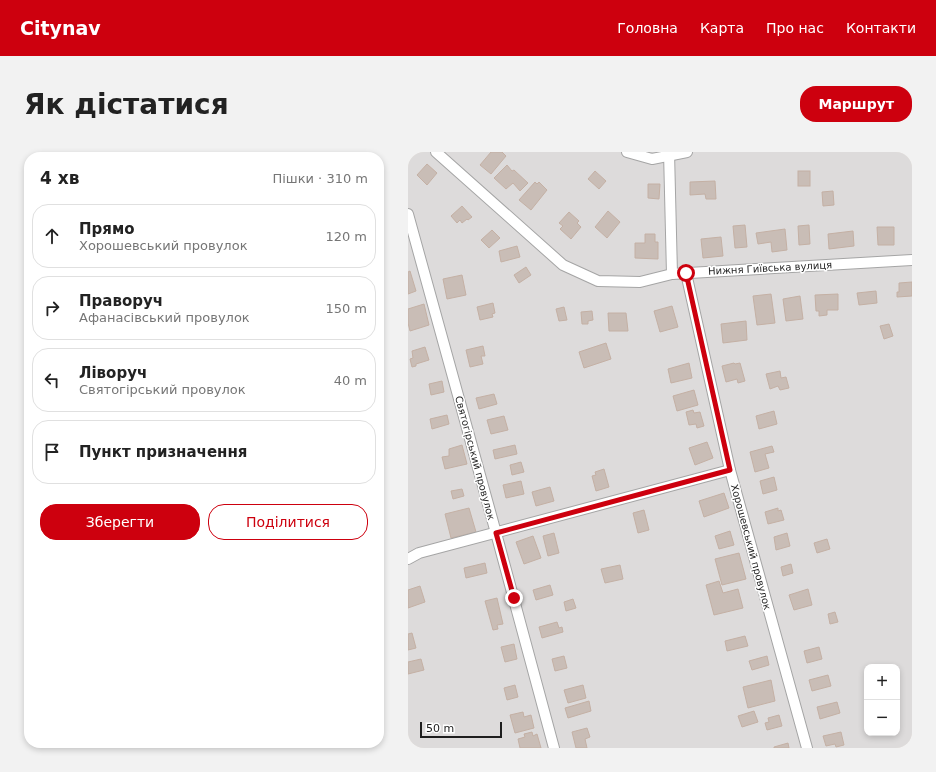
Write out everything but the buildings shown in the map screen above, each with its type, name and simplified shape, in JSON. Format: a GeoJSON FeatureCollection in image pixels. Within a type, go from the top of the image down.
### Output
{"type":"FeatureCollection","features":[{"type":"Feature","properties":{"kind":"street","name":"Нижня Гиївська вулиця"},"geometry":{"type":"LineString","coordinates":[[436,152],[563,265],[598,281],[640,282],[672,274],[912,260]]}},
{"type":"Feature","properties":{"kind":"street"},"geometry":{"type":"LineString","coordinates":[[627,152],[652,159],[669,154],[687,152]]}},
{"type":"Feature","properties":{"kind":"street"},"geometry":{"type":"LineString","coordinates":[[669,154],[672,274]]}},
{"type":"Feature","properties":{"kind":"street","name":"Святогірський провулок"},"geometry":{"type":"LineString","coordinates":[[408,214],[554,748]]}},
{"type":"Feature","properties":{"kind":"street","name":"Хорошевський провулок"},"geometry":{"type":"LineString","coordinates":[[686,273],[730,470],[807,748]]}},
{"type":"Feature","properties":{"kind":"street"},"geometry":{"type":"LineString","coordinates":[[408,559],[419,553],[730,470]]}},
{"type":"Feature","properties":{"kind":"shaded area"},"geometry":{"type":"Polygon","coordinates":[[[408,152],[912,152],[912,748],[408,748],[408,152]]]}},
{"type":"Feature","properties":{"kind":"route"},"geometry":{"type":"LineString","coordinates":[[514,598],[496,533],[730,470],[686,273]]}}]}
